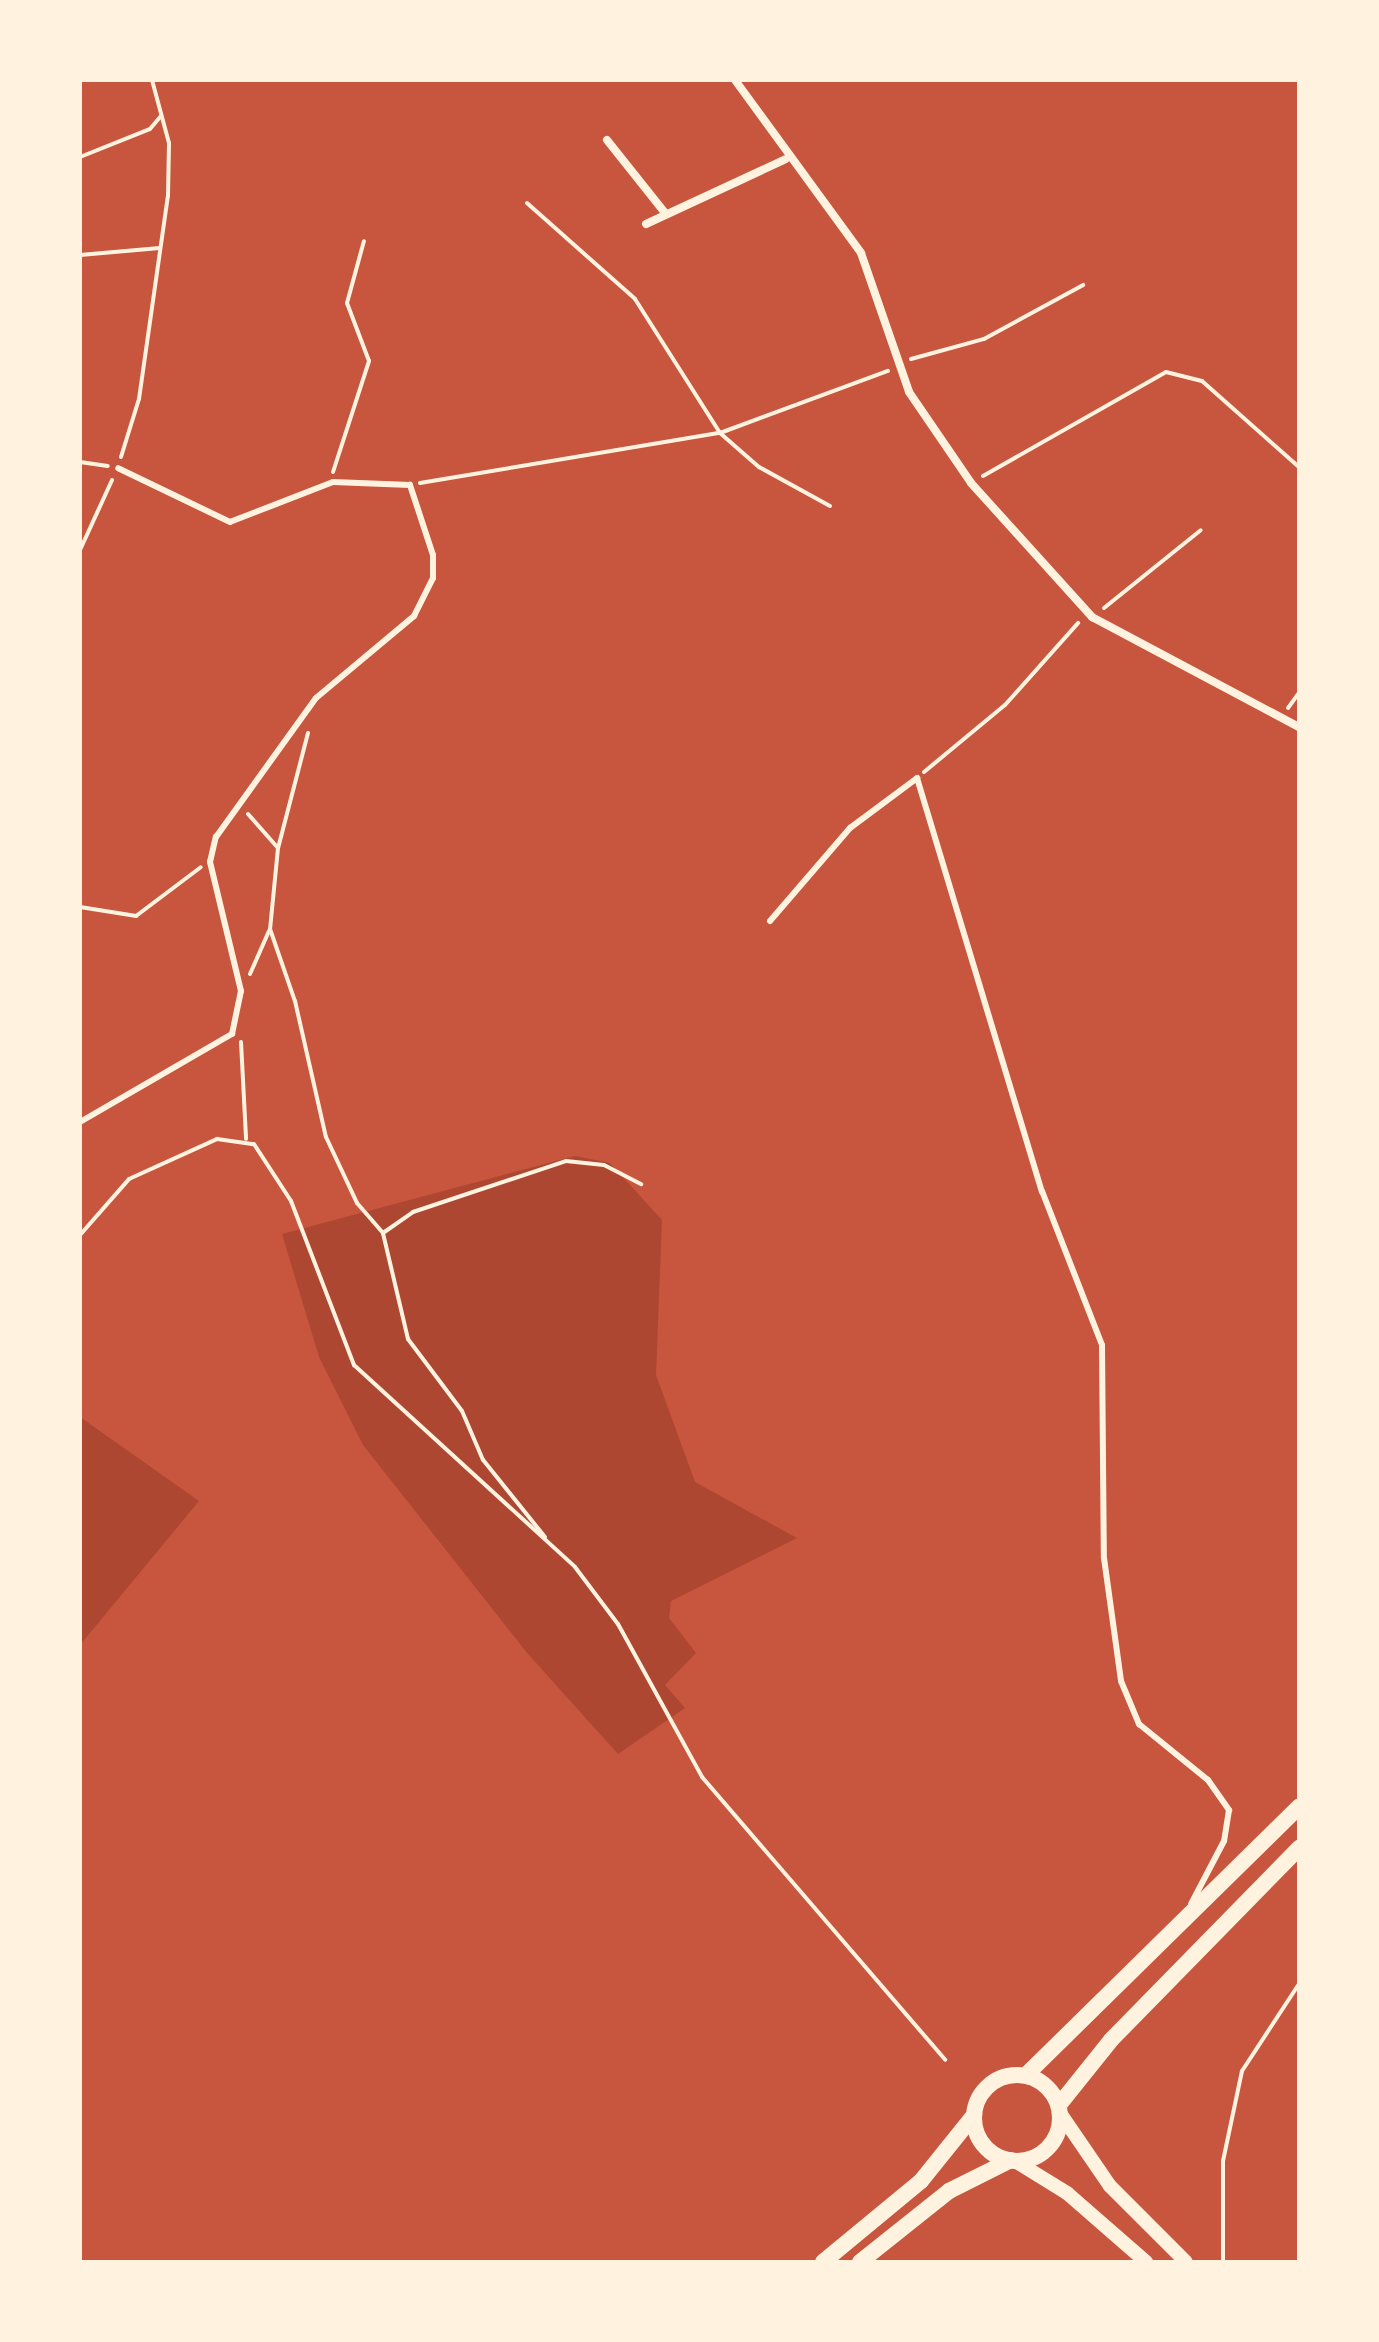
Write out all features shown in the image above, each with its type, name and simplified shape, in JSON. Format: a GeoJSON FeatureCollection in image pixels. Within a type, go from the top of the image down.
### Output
{"type":"FeatureCollection","features":[{"type":"Feature","properties":{"kind":"main road"},"geometry":{"type":"LineString","coordinates":[[823,2262],[921,2181],[974,2115],[988,2087],[1026,2075],[1176,1932],[1299,1807]]}},
{"type":"Feature","properties":{"kind":"main road"},"geometry":{"type":"LineString","coordinates":[[860,2262],[940,2197],[1013,2160],[1045,2151],[1060,2109],[1111,2040],[1299,1848]]}},
{"type":"Feature","properties":{"kind":"main road"},"geometry":{"type":"LineString","coordinates":[[1026,2075],[1060,2109]]}},
{"type":"Feature","properties":{"kind":"main road"},"geometry":{"type":"LineString","coordinates":[[974,2115],[984,2145],[1013,2160]]}},
{"type":"Feature","properties":{"kind":"street"},"geometry":{"type":"LineString","coordinates":[[735,80],[786,159],[861,253],[915,403],[971,483],[1090,615],[1299,727]]}},
{"type":"Feature","properties":{"kind":"street"},"geometry":{"type":"LineString","coordinates":[[607,140],[665,213]]}},
{"type":"Feature","properties":{"kind":"street"},"geometry":{"type":"LineString","coordinates":[[646,224],[786,159]]}},
{"type":"Feature","properties":{"kind":"street"},"geometry":{"type":"LineString","coordinates":[[1060,2109],[1110,2186],[1186,2262]]}},
{"type":"Feature","properties":{"kind":"street"},"geometry":{"type":"LineString","coordinates":[[1013,2160],[1067,2193],[1146,2262]]}},
{"type":"Feature","properties":{"kind":"lane"},"geometry":{"type":"LineString","coordinates":[[80,1122],[218,1045],[240,1019],[241,991],[210,862],[237,801],[316,698],[414,616],[428,595],[433,555],[410,485],[333,482],[230,522],[118,468]]}},
{"type":"Feature","properties":{"kind":"lane"},"geometry":{"type":"LineString","coordinates":[[770,921],[850,828],[917,778],[1042,1191],[1102,1345],[1104,1558],[1121,1681],[1139,1724],[1219,1791],[1229,1810],[1224,1841],[1176,1932]]}},
{"type":"Feature","properties":{"kind":"path"},"geometry":{"type":"LineString","coordinates":[[80,550],[118,468],[139,399],[170,167],[152,80]]}},
{"type":"Feature","properties":{"kind":"path"},"geometry":{"type":"LineString","coordinates":[[80,157],[150,129],[161,116]]}},
{"type":"Feature","properties":{"kind":"path"},"geometry":{"type":"LineString","coordinates":[[527,203],[635,299],[720,433],[759,467],[830,506]]}},
{"type":"Feature","properties":{"kind":"path"},"geometry":{"type":"LineString","coordinates":[[333,482],[340,432],[369,361],[347,303],[364,241]]}},
{"type":"Feature","properties":{"kind":"path"},"geometry":{"type":"LineString","coordinates":[[80,255],[160,248]]}},
{"type":"Feature","properties":{"kind":"path"},"geometry":{"type":"LineString","coordinates":[[410,485],[720,433],[900,364],[984,339],[1083,285]]}},
{"type":"Feature","properties":{"kind":"path"},"geometry":{"type":"LineString","coordinates":[[971,483],[1166,372],[1202,381],[1299,467]]}},
{"type":"Feature","properties":{"kind":"path"},"geometry":{"type":"LineString","coordinates":[[80,462],[118,468]]}},
{"type":"Feature","properties":{"kind":"path"},"geometry":{"type":"LineString","coordinates":[[917,778],[1005,705],[1090,615],[1201,530]]}},
{"type":"Feature","properties":{"kind":"path"},"geometry":{"type":"LineString","coordinates":[[241,991],[270,929],[278,848],[316,698]]}},
{"type":"Feature","properties":{"kind":"path"},"geometry":{"type":"LineString","coordinates":[[237,801],[278,848]]}},
{"type":"Feature","properties":{"kind":"path"},"geometry":{"type":"LineString","coordinates":[[80,907],[136,916],[210,862]]}},
{"type":"Feature","properties":{"kind":"path"},"geometry":{"type":"LineString","coordinates":[[270,929],[326,1137],[357,1203],[383,1233],[408,1339],[462,1411],[483,1460],[545,1539],[608,1608],[654,1701],[758,1850],[945,2060]]}},
{"type":"Feature","properties":{"kind":"path"},"geometry":{"type":"LineString","coordinates":[[240,1019],[246,1139]]}},
{"type":"Feature","properties":{"kind":"path"},"geometry":{"type":"LineString","coordinates":[[80,1235],[106,1197],[129,1179],[217,1139],[246,1139],[266,1157],[291,1201],[354,1365],[545,1539]]}},
{"type":"Feature","properties":{"kind":"path"},"geometry":{"type":"LineString","coordinates":[[383,1233],[413,1212],[566,1161],[604,1165],[641,1184]]}},
{"type":"Feature","properties":{"kind":"path"},"geometry":{"type":"LineString","coordinates":[[1223,2262],[1223,2161],[1242,2071],[1299,1984]]}},
{"type":"Feature","properties":{"kind":"shaded area"},"geometry":{"type":"Polygon","coordinates":[[[575,1156],[610,1163],[662,1220],[656,1375],[695,1482],[797,1538],[671,1601],[669,1618],[696,1653],[665,1685],[685,1708],[618,1754],[528,1654],[363,1445],[319,1357],[282,1234],[575,1156]]]}},
{"type":"Feature","properties":{"kind":"shaded area"},"geometry":{"type":"Polygon","coordinates":[[[80,1417],[199,1501],[80,1645],[80,1417]]]}}]}
